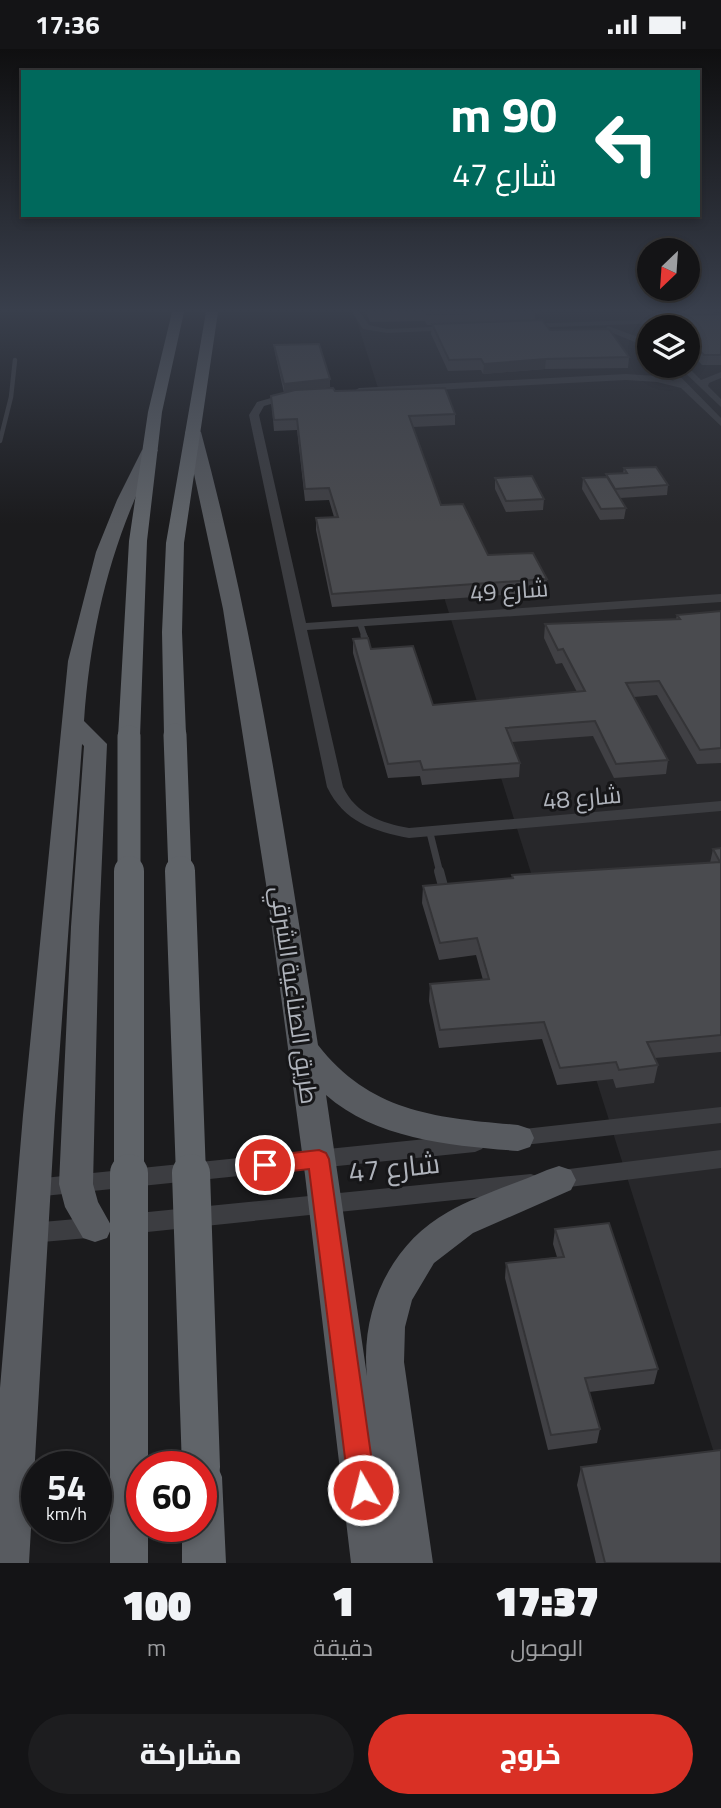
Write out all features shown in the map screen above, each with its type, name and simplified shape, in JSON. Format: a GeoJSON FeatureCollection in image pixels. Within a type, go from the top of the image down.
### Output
{"type":"FeatureCollection","features":[{"type":"Feature","properties":{"kind":"highway"},"geometry":{"type":"LineString","coordinates":[[129,1563],[129,737],[138,541],[155,412],[162,383]]}},
{"type":"Feature","properties":{"kind":"highway","name":"طريق الصناعية الشرقي"},"geometry":{"type":"LineString","coordinates":[[200,1451],[172,632],[174,543],[201,383]]}},
{"type":"Feature","properties":{"kind":"highway"},"geometry":{"type":"LineString","coordinates":[[203,1542],[204,1563]]}},
{"type":"Feature","properties":{"kind":"main road","name":"طريق الصناعية الشرقي"},"geometry":{"type":"LineString","coordinates":[[193,432],[204,471],[233,613],[285,918],[373,1563]]}},
{"type":"Feature","properties":{"kind":"main road"},"geometry":{"type":"LineString","coordinates":[[8,1563],[34,1188],[78,661],[89,599],[131,484],[150,450]]}},
{"type":"Feature","properties":{"kind":"main road"},"geometry":{"type":"LineString","coordinates":[[73,723],[96,744],[85,926],[76,1184],[82,1207],[95,1227]]}},
{"type":"Feature","properties":{"kind":"main road"},"geometry":{"type":"LineString","coordinates":[[303,1047],[334,1085],[376,1111],[414,1125],[453,1133],[518,1138]]}},
{"type":"Feature","properties":{"kind":"main road"},"geometry":{"type":"LineString","coordinates":[[411,1563],[385,1362],[386,1327],[395,1296],[421,1252],[439,1237],[461,1222],[559,1180]]}},
{"type":"Feature","properties":{"kind":"street"},"geometry":{"type":"LineString","coordinates":[[350,392],[522,383]]}},
{"type":"Feature","properties":{"kind":"street"},"geometry":{"type":"LineString","coordinates":[[672,383],[685,386]]}},
{"type":"Feature","properties":{"kind":"street"},"geometry":{"type":"LineString","coordinates":[[682,383],[721,423]]}},
{"type":"Feature","properties":{"kind":"street"},"geometry":{"type":"LineString","coordinates":[[699,383],[721,404]]}},
{"type":"Feature","properties":{"kind":"street"},"geometry":{"type":"LineString","coordinates":[[302,394],[269,400],[255,410],[254,415],[339,798],[358,817],[373,825],[409,833],[429,833]]}},
{"type":"Feature","properties":{"kind":"street","name":"شارع 49"},"geometry":{"type":"LineString","coordinates":[[299,627],[721,598]]}},
{"type":"Feature","properties":{"kind":"street","name":"شارع 48"},"geometry":{"type":"LineString","coordinates":[[429,833],[721,806]]}},
{"type":"Feature","properties":{"kind":"street","name":"شارع 47"},"geometry":{"type":"LineString","coordinates":[[34,1188],[721,1115]]}},
{"type":"Feature","properties":{"kind":"street","name":"شارع 47"},"geometry":{"type":"LineString","coordinates":[[31,1233],[559,1180],[721,1159]]}},
{"type":"Feature","properties":{"kind":"lane"},"geometry":{"type":"LineString","coordinates":[[0,442],[13,383]]}},
{"type":"Feature","properties":{"kind":"lane"},"geometry":{"type":"LineString","coordinates":[[360,623],[365,639]]}},
{"type":"Feature","properties":{"kind":"lane"},"geometry":{"type":"LineString","coordinates":[[429,833],[443,886]]}},
{"type":"Feature","properties":{"kind":"shaded area"},"geometry":{"type":"Polygon","coordinates":[[[376,383],[721,383],[721,1475],[376,383]]]}},
{"type":"Feature","properties":{"kind":"building"},"geometry":{"type":"Polygon","coordinates":[[[333,388],[335,391],[445,388],[455,414],[409,416],[441,505],[463,504],[488,555],[533,553],[547,579],[332,594],[316,518],[338,517],[329,488],[305,489],[297,419],[274,420],[271,396],[295,390],[333,388]]]}},
{"type":"Feature","properties":{"kind":"building"},"geometry":{"type":"Polygon","coordinates":[[[656,467],[668,485],[615,489],[606,474],[627,473],[624,468],[656,467]]]}},
{"type":"Feature","properties":{"kind":"building"},"geometry":{"type":"Polygon","coordinates":[[[532,476],[544,499],[506,501],[495,478],[532,476]]]}},
{"type":"Feature","properties":{"kind":"building"},"geometry":{"type":"Polygon","coordinates":[[[607,477],[626,508],[601,509],[583,478],[607,477]]]}},
{"type":"Feature","properties":{"kind":"building"},"geometry":{"type":"Polygon","coordinates":[[[721,611],[721,748],[700,750],[659,681],[626,683],[668,760],[616,764],[595,721],[506,728],[520,763],[423,770],[420,761],[388,764],[353,639],[368,638],[371,649],[413,646],[433,705],[585,691],[563,649],[558,650],[545,624],[680,619],[677,615],[721,611]]]}},
{"type":"Feature","properties":{"kind":"building"},"geometry":{"type":"Polygon","coordinates":[[[721,848],[721,1035],[647,1042],[658,1065],[619,1070],[616,1062],[560,1068],[544,1022],[440,1030],[430,984],[489,979],[477,938],[440,943],[423,886],[513,878],[512,875],[720,862],[713,849],[721,848]]]}},
{"type":"Feature","properties":{"kind":"building"},"geometry":{"type":"Polygon","coordinates":[[[609,1223],[658,1369],[585,1378],[600,1429],[551,1435],[506,1263],[564,1257],[555,1229],[609,1223]]]}},
{"type":"Feature","properties":{"kind":"building"},"geometry":{"type":"Polygon","coordinates":[[[721,1450],[721,1563],[605,1563],[581,1467],[721,1450]]]}},
{"type":"Feature","properties":{"kind":"route"},"geometry":{"type":"LineString","coordinates":[[265,1165],[319,1159],[363,1490]]}}]}
